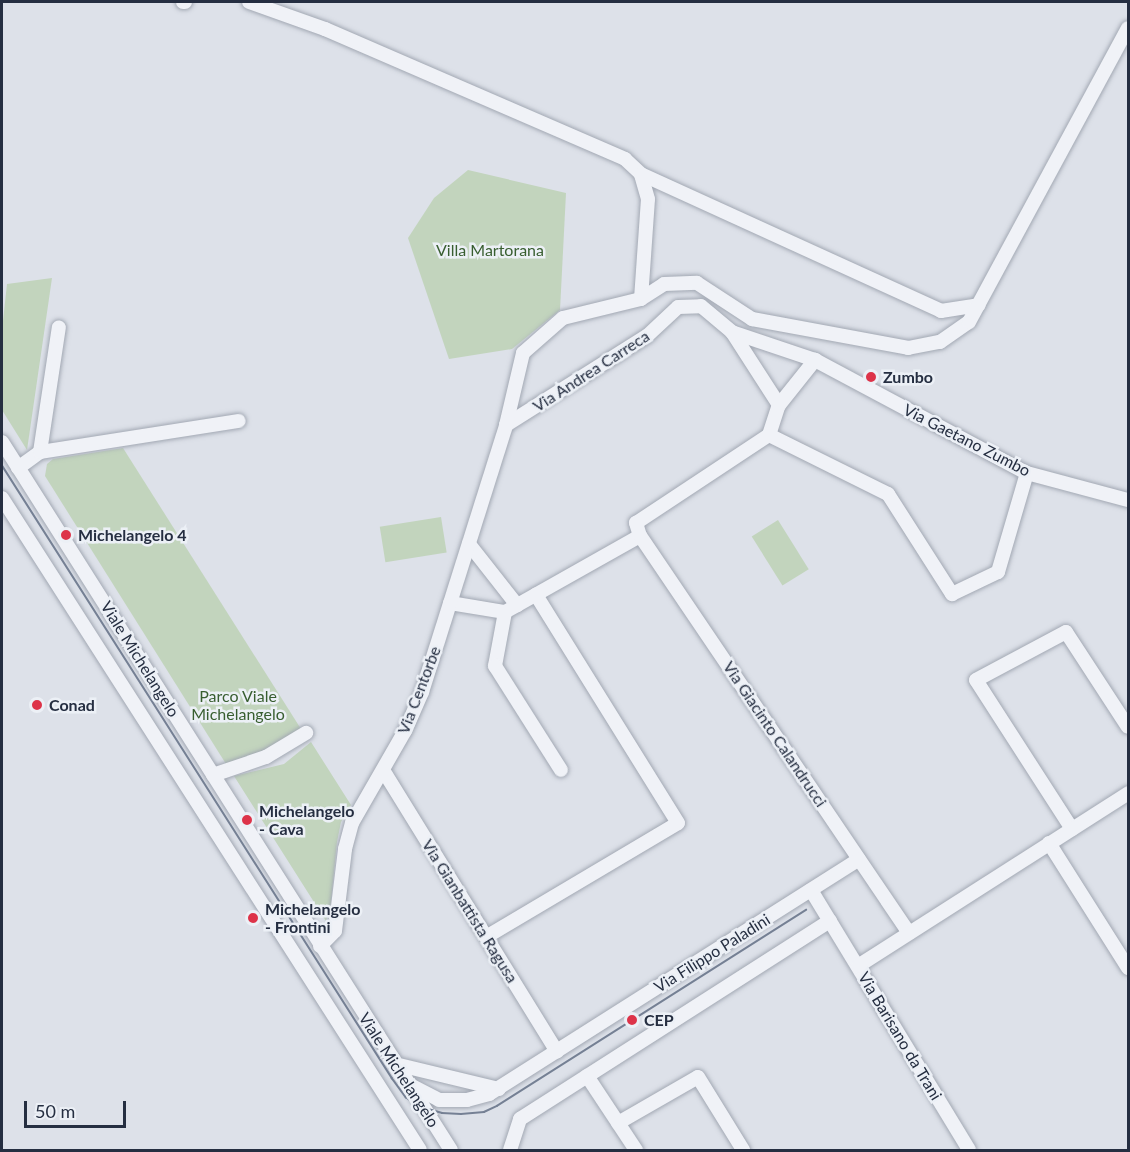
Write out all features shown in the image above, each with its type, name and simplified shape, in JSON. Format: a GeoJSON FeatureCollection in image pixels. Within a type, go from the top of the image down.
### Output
{"type":"FeatureCollection","features":[{"type":"Feature","properties":{"kind":"street"},"geometry":{"type":"LineString","coordinates":[[249,2],[326,28],[625,159],[641,174],[941,311],[979,305]]}},
{"type":"Feature","properties":{"kind":"street","name":"Via Centorbe"},"geometry":{"type":"LineString","coordinates":[[320,946],[335,930],[350,829],[405,731],[422,692],[506,425],[523,353],[564,318],[641,298],[664,284],[697,283],[752,319],[908,348],[940,342],[969,322],[1128,28]]}},
{"type":"Feature","properties":{"kind":"street"},"geometry":{"type":"LineString","coordinates":[[641,174],[648,199],[641,298]]}},
{"type":"Feature","properties":{"kind":"street","name":"Via Andrea Carreca"},"geometry":{"type":"LineString","coordinates":[[506,425],[647,336],[678,307],[701,306],[732,332]]}},
{"type":"Feature","properties":{"kind":"street"},"geometry":{"type":"LineString","coordinates":[[40,452],[59,327]]}},
{"type":"Feature","properties":{"kind":"street"},"geometry":{"type":"LineString","coordinates":[[732,332],[779,405]]}},
{"type":"Feature","properties":{"kind":"street","name":"Via Gaetano Zumbo"},"geometry":{"type":"LineString","coordinates":[[732,332],[815,360],[1026,474],[1128,500]]}},
{"type":"Feature","properties":{"kind":"street"},"geometry":{"type":"LineString","coordinates":[[450,603],[511,609],[640,536],[636,523],[769,435],[779,405],[815,360]]}},
{"type":"Feature","properties":{"kind":"street"},"geometry":{"type":"LineString","coordinates":[[18,468],[40,452],[239,421]]}},
{"type":"Feature","properties":{"kind":"street"},"geometry":{"type":"LineString","coordinates":[[769,435],[888,494],[952,594],[998,572],[1026,474]]}},
{"type":"Feature","properties":{"kind":"street","name":"Viale Michelangelo"},"geometry":{"type":"LineString","coordinates":[[2,442],[451,1150]]}},
{"type":"Feature","properties":{"kind":"street","name":"Viale Michelangelo"},"geometry":{"type":"LineString","coordinates":[[2,498],[420,1150]]}},
{"type":"Feature","properties":{"kind":"street","name":"Via Giacinto Calandrucci"},"geometry":{"type":"LineString","coordinates":[[640,536],[909,933]]}},
{"type":"Feature","properties":{"kind":"street"},"geometry":{"type":"LineString","coordinates":[[469,544],[511,609],[495,666],[561,770]]}},
{"type":"Feature","properties":{"kind":"street"},"geometry":{"type":"LineString","coordinates":[[486,936],[678,823],[536,595]]}},
{"type":"Feature","properties":{"kind":"street"},"geometry":{"type":"LineString","coordinates":[[1072,828],[976,680],[1066,632],[1128,727]]}},
{"type":"Feature","properties":{"kind":"street"},"geometry":{"type":"LineString","coordinates":[[213,776],[266,757],[306,733]]}},
{"type":"Feature","properties":{"kind":"street","name":"Via Gianbattista Ragusa"},"geometry":{"type":"LineString","coordinates":[[383,770],[557,1052]]}},
{"type":"Feature","properties":{"kind":"street"},"geometry":{"type":"LineString","coordinates":[[858,966],[1128,793]]}},
{"type":"Feature","properties":{"kind":"street"},"geometry":{"type":"LineString","coordinates":[[1049,843],[1126,960]]}},
{"type":"Feature","properties":{"kind":"street","name":"Via Filippo Paladini"},"geometry":{"type":"LineString","coordinates":[[405,1079],[417,1090],[439,1100],[467,1100],[499,1089],[859,859]]}},
{"type":"Feature","properties":{"kind":"street","name":"Via Barisano da Trani"},"geometry":{"type":"LineString","coordinates":[[811,890],[969,1150]]}},
{"type":"Feature","properties":{"kind":"street"},"geometry":{"type":"LineString","coordinates":[[510,1150],[520,1119],[830,921]]}},
{"type":"Feature","properties":{"kind":"street"},"geometry":{"type":"LineString","coordinates":[[395,1064],[499,1089]]}},
{"type":"Feature","properties":{"kind":"street"},"geometry":{"type":"LineString","coordinates":[[587,1076],[636,1150]]}},
{"type":"Feature","properties":{"kind":"street"},"geometry":{"type":"LineString","coordinates":[[618,1123],[698,1077],[743,1150]]}},
{"type":"Feature","properties":{"kind":"green space","name":"Villa Martorana"},"geometry":{"type":"Polygon","coordinates":[[[468,170],[566,193],[560,310],[512,349],[449,359],[408,238],[434,198],[468,170]]]}},
{"type":"Feature","properties":{"kind":"green space"},"geometry":{"type":"Polygon","coordinates":[[[52,278],[27,450],[2,410],[2,330],[7,284],[52,278]]]}},
{"type":"Feature","properties":{"kind":"green space","name":"Parco Viale Michelangelo"},"geometry":{"type":"Polygon","coordinates":[[[123,448],[301,729],[266,753],[226,764],[45,476],[47,464],[53,459],[123,448]]]}},
{"type":"Feature","properties":{"kind":"green space"},"geometry":{"type":"Polygon","coordinates":[[[441,517],[447,553],[385,562],[380,527],[441,517]]]}},
{"type":"Feature","properties":{"kind":"green space"},"geometry":{"type":"Polygon","coordinates":[[[778,520],[809,569],[782,586],[752,536],[778,520]]]}},
{"type":"Feature","properties":{"kind":"green space"},"geometry":{"type":"Polygon","coordinates":[[[311,742],[351,805],[341,822],[331,902],[326,921],[234,776],[284,764],[311,742]]]}},
{"type":"Feature","properties":{"kind":"tram line"},"geometry":{"type":"LineString","coordinates":[[2,465],[392,1078],[406,1097],[418,1106],[442,1113],[461,1114],[484,1112],[497,1106],[806,910]]}},
{"type":"Feature","properties":{"kind":"place","name":"Zumbo"},"geometry":{"type":"Point","coordinates":[871,377]}},
{"type":"Feature","properties":{"kind":"place","name":"Michelangelo 4"},"geometry":{"type":"Point","coordinates":[66,535]}},
{"type":"Feature","properties":{"kind":"place","name":"Conad"},"geometry":{"type":"Point","coordinates":[37,705]}},
{"type":"Feature","properties":{"kind":"place","name":"Michelangelo - Cava"},"geometry":{"type":"Point","coordinates":[247,820]}},
{"type":"Feature","properties":{"kind":"place","name":"Michelangelo - Frontini"},"geometry":{"type":"Point","coordinates":[253,918]}},
{"type":"Feature","properties":{"kind":"place","name":"CEP"},"geometry":{"type":"Point","coordinates":[632,1020]}}]}
